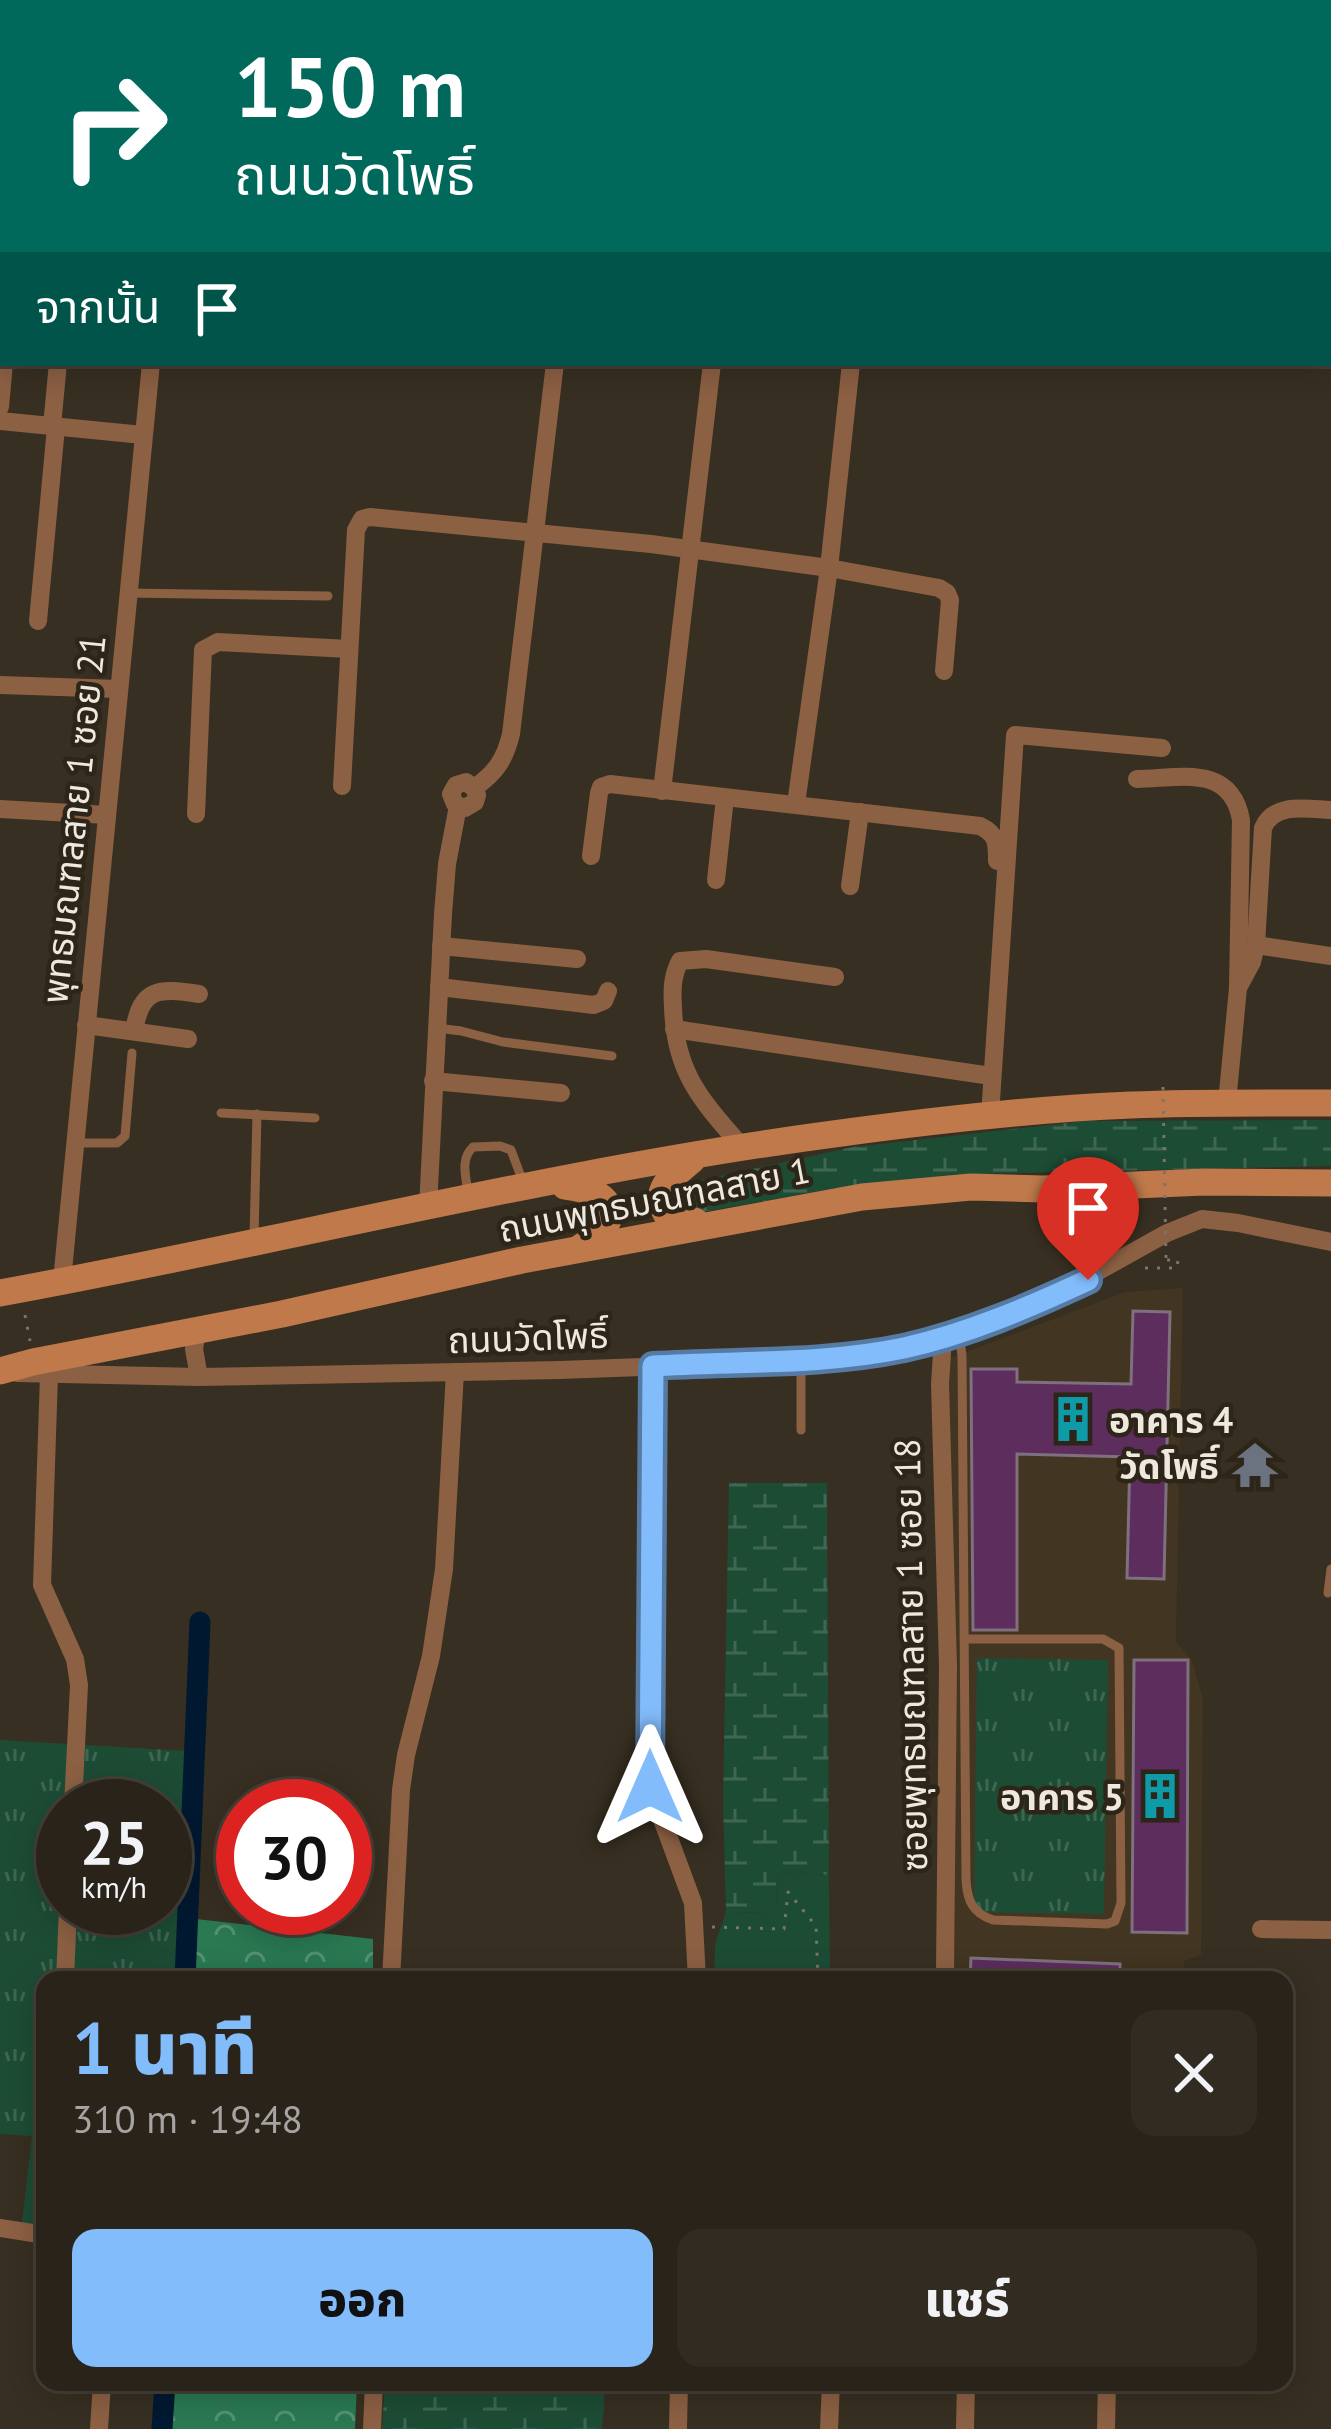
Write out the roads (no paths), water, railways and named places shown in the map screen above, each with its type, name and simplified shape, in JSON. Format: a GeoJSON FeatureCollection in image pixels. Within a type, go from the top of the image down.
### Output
{"type":"FeatureCollection","features":[{"type":"Feature","properties":{"kind":"main road","name":"ถนนพุทธมณฑลสาย 1"},"geometry":{"type":"LineString","coordinates":[[11,1291],[743,1148],[1108,1106],[1331,1103]]}},
{"type":"Feature","properties":{"kind":"main road"},"geometry":{"type":"LineString","coordinates":[[696,1156],[668,1180],[660,1204],[668,1217],[717,1223]]}},
{"type":"Feature","properties":{"kind":"main road","name":"ถนนพุทธมณฑลสาย 1"},"geometry":{"type":"LineString","coordinates":[[0,1371],[41,1368],[578,1249],[862,1197],[971,1187],[1331,1184]]}},
{"type":"Feature","properties":{"kind":"main road"},"geometry":{"type":"LineString","coordinates":[[534,1186],[586,1189],[601,1196],[608,1206],[609,1223],[602,1234],[578,1249]]}},
{"type":"Feature","properties":{"kind":"street"},"geometry":{"type":"LineString","coordinates":[[0,407],[4,366]]}},
{"type":"Feature","properties":{"kind":"street"},"geometry":{"type":"LineString","coordinates":[[38,621],[58,366]]}},
{"type":"Feature","properties":{"kind":"street","name":"พุทธมณฑลสาย 1 ซอย 21"},"geometry":{"type":"LineString","coordinates":[[62,1281],[151,366]]}},
{"type":"Feature","properties":{"kind":"street"},"geometry":{"type":"LineString","coordinates":[[428,1208],[447,864],[458,806],[472,805],[475,788],[505,757],[511,734],[555,366]]}},
{"type":"Feature","properties":{"kind":"street"},"geometry":{"type":"LineString","coordinates":[[662,791],[712,366]]}},
{"type":"Feature","properties":{"kind":"street"},"geometry":{"type":"LineString","coordinates":[[796,804],[851,366]]}},
{"type":"Feature","properties":{"kind":"street"},"geometry":{"type":"LineString","coordinates":[[0,421],[143,435]]}},
{"type":"Feature","properties":{"kind":"street"},"geometry":{"type":"LineString","coordinates":[[342,785],[356,530],[362,519],[370,517],[690,549],[939,588],[950,600],[944,671]]}},
{"type":"Feature","properties":{"kind":"street"},"geometry":{"type":"LineString","coordinates":[[196,814],[203,650],[218,642],[349,649]]}},
{"type":"Feature","properties":{"kind":"street"},"geometry":{"type":"LineString","coordinates":[[0,685],[119,689]]}},
{"type":"Feature","properties":{"kind":"street"},"geometry":{"type":"LineString","coordinates":[[990,1116],[1015,735],[1162,748]]}},
{"type":"Feature","properties":{"kind":"street"},"geometry":{"type":"LineString","coordinates":[[1137,779],[1215,780],[1238,803],[1238,988],[1228,1103]]}},
{"type":"Feature","properties":{"kind":"street"},"geometry":{"type":"LineString","coordinates":[[591,856],[601,787],[610,784],[980,826],[992,832],[997,842],[997,884]]}},
{"type":"Feature","properties":{"kind":"street"},"geometry":{"type":"LineString","coordinates":[[716,880],[725,798]]}},
{"type":"Feature","properties":{"kind":"street"},"geometry":{"type":"LineString","coordinates":[[0,809],[107,815]]}},
{"type":"Feature","properties":{"kind":"street"},"geometry":{"type":"LineString","coordinates":[[1238,988],[1256,945],[1263,828],[1268,818],[1292,809],[1331,810]]}},
{"type":"Feature","properties":{"kind":"street"},"geometry":{"type":"LineString","coordinates":[[850,886],[860,812]]}},
{"type":"Feature","properties":{"kind":"street"},"geometry":{"type":"LineString","coordinates":[[1256,945],[1331,956]]}},
{"type":"Feature","properties":{"kind":"street"},"geometry":{"type":"LineString","coordinates":[[442,946],[577,959]]}},
{"type":"Feature","properties":{"kind":"street"},"geometry":{"type":"LineString","coordinates":[[743,1148],[704,1101],[677,1050],[672,988],[680,961],[706,959],[835,977]]}},
{"type":"Feature","properties":{"kind":"street"},"geometry":{"type":"LineString","coordinates":[[439,987],[594,1005],[604,1001],[608,991]]}},
{"type":"Feature","properties":{"kind":"street"},"geometry":{"type":"LineString","coordinates":[[134,1031],[137,1011],[151,994],[175,990],[199,994]]}},
{"type":"Feature","properties":{"kind":"street"},"geometry":{"type":"LineString","coordinates":[[86,1025],[188,1039]]}},
{"type":"Feature","properties":{"kind":"street"},"geometry":{"type":"LineString","coordinates":[[674,1029],[991,1076]]}},
{"type":"Feature","properties":{"kind":"street"},"geometry":{"type":"LineString","coordinates":[[434,1082],[561,1093]]}},
{"type":"Feature","properties":{"kind":"street"},"geometry":{"type":"LineString","coordinates":[[1204,1182],[1202,1219],[1331,1242]]}},
{"type":"Feature","properties":{"kind":"street","name":"ถนนวัดโพธิ์"},"geometry":{"type":"LineString","coordinates":[[41,1368],[199,1378],[801,1361],[900,1348],[951,1335],[1059,1293],[1167,1233],[1202,1219]]}},
{"type":"Feature","properties":{"kind":"street"},"geometry":{"type":"LineString","coordinates":[[197,1331],[194,1349],[199,1378]]}},
{"type":"Feature","properties":{"kind":"street","name":"ซอยพุทธมณฑลสาย 1 ซอย 18"},"geometry":{"type":"LineString","coordinates":[[945,1971],[947,1666],[940,1384],[951,1335]]}},
{"type":"Feature","properties":{"kind":"street"},"geometry":{"type":"LineString","coordinates":[[653,1366],[650,1787],[693,1903],[697,1971]]}},
{"type":"Feature","properties":{"kind":"street"},"geometry":{"type":"LineString","coordinates":[[41,1368],[42,1585],[75,1659],[79,1685],[74,1779]]}},
{"type":"Feature","properties":{"kind":"street"},"geometry":{"type":"LineString","coordinates":[[391,1971],[401,1790],[444,1569],[455,1372]]}},
{"type":"Feature","properties":{"kind":"street"},"geometry":{"type":"LineString","coordinates":[[1261,1929],[1331,1930]]}},
{"type":"Feature","properties":{"kind":"street"},"geometry":{"type":"LineString","coordinates":[[64,1971],[66,1935]]}},
{"type":"Feature","properties":{"kind":"street"},"geometry":{"type":"LineString","coordinates":[[0,2228],[36,2234]]}},
{"type":"Feature","properties":{"kind":"street"},"geometry":{"type":"LineString","coordinates":[[99,2429],[101,2391]]}},
{"type":"Feature","properties":{"kind":"street"},"geometry":{"type":"LineString","coordinates":[[372,2429],[374,2391]]}},
{"type":"Feature","properties":{"kind":"street"},"geometry":{"type":"LineString","coordinates":[[679,2391],[679,2429]]}},
{"type":"Feature","properties":{"kind":"street"},"geometry":{"type":"LineString","coordinates":[[830,2429],[831,2391]]}},
{"type":"Feature","properties":{"kind":"street"},"geometry":{"type":"LineString","coordinates":[[965,2429],[966,2391]]}},
{"type":"Feature","properties":{"kind":"street"},"geometry":{"type":"LineString","coordinates":[[1106,2429],[1107,2391]]}},
{"type":"Feature","properties":{"kind":"lane"},"geometry":{"type":"LineString","coordinates":[[128,593],[328,596]]}},
{"type":"Feature","properties":{"kind":"lane"},"geometry":{"type":"LineString","coordinates":[[436,1028],[612,1056]]}},
{"type":"Feature","properties":{"kind":"lane"},"geometry":{"type":"LineString","coordinates":[[76,1143],[117,1143],[125,1136],[132,1053]]}},
{"type":"Feature","properties":{"kind":"lane"},"geometry":{"type":"LineString","coordinates":[[221,1113],[316,1118]]}},
{"type":"Feature","properties":{"kind":"lane"},"geometry":{"type":"LineString","coordinates":[[254,1242],[256,1114]]}},
{"type":"Feature","properties":{"kind":"lane"},"geometry":{"type":"LineString","coordinates":[[469,1198],[465,1165],[473,1148],[512,1150],[534,1186]]}},
{"type":"Feature","properties":{"kind":"lane"},"geometry":{"type":"LineString","coordinates":[[951,1335],[962,1356],[964,1639],[966,1879],[972,1907],[993,1920],[1115,1921],[1120,1903],[1119,1648],[1103,1639],[964,1639]]}},
{"type":"Feature","properties":{"kind":"lane"},"geometry":{"type":"LineString","coordinates":[[801,1361],[801,1430]]}},
{"type":"Feature","properties":{"kind":"lane"},"geometry":{"type":"LineString","coordinates":[[1328,1593],[1331,1569]]}},
{"type":"Feature","properties":{"kind":"waterway"},"geometry":{"type":"LineString","coordinates":[[185,1971],[200,1622]]}},
{"type":"Feature","properties":{"kind":"waterway"},"geometry":{"type":"LineString","coordinates":[[162,2429],[164,2391]]}},
{"type":"Feature","properties":{"kind":"place","name":"อาคาร 4"},"geometry":{"type":"Point","coordinates":[1073,1419]}},
{"type":"Feature","properties":{"kind":"place","name":"วัดโพธิ์"},"geometry":{"type":"Point","coordinates":[1255,1465]}},
{"type":"Feature","properties":{"kind":"place","name":"อาคาร 5"},"geometry":{"type":"Point","coordinates":[1160,1796]}}]}
